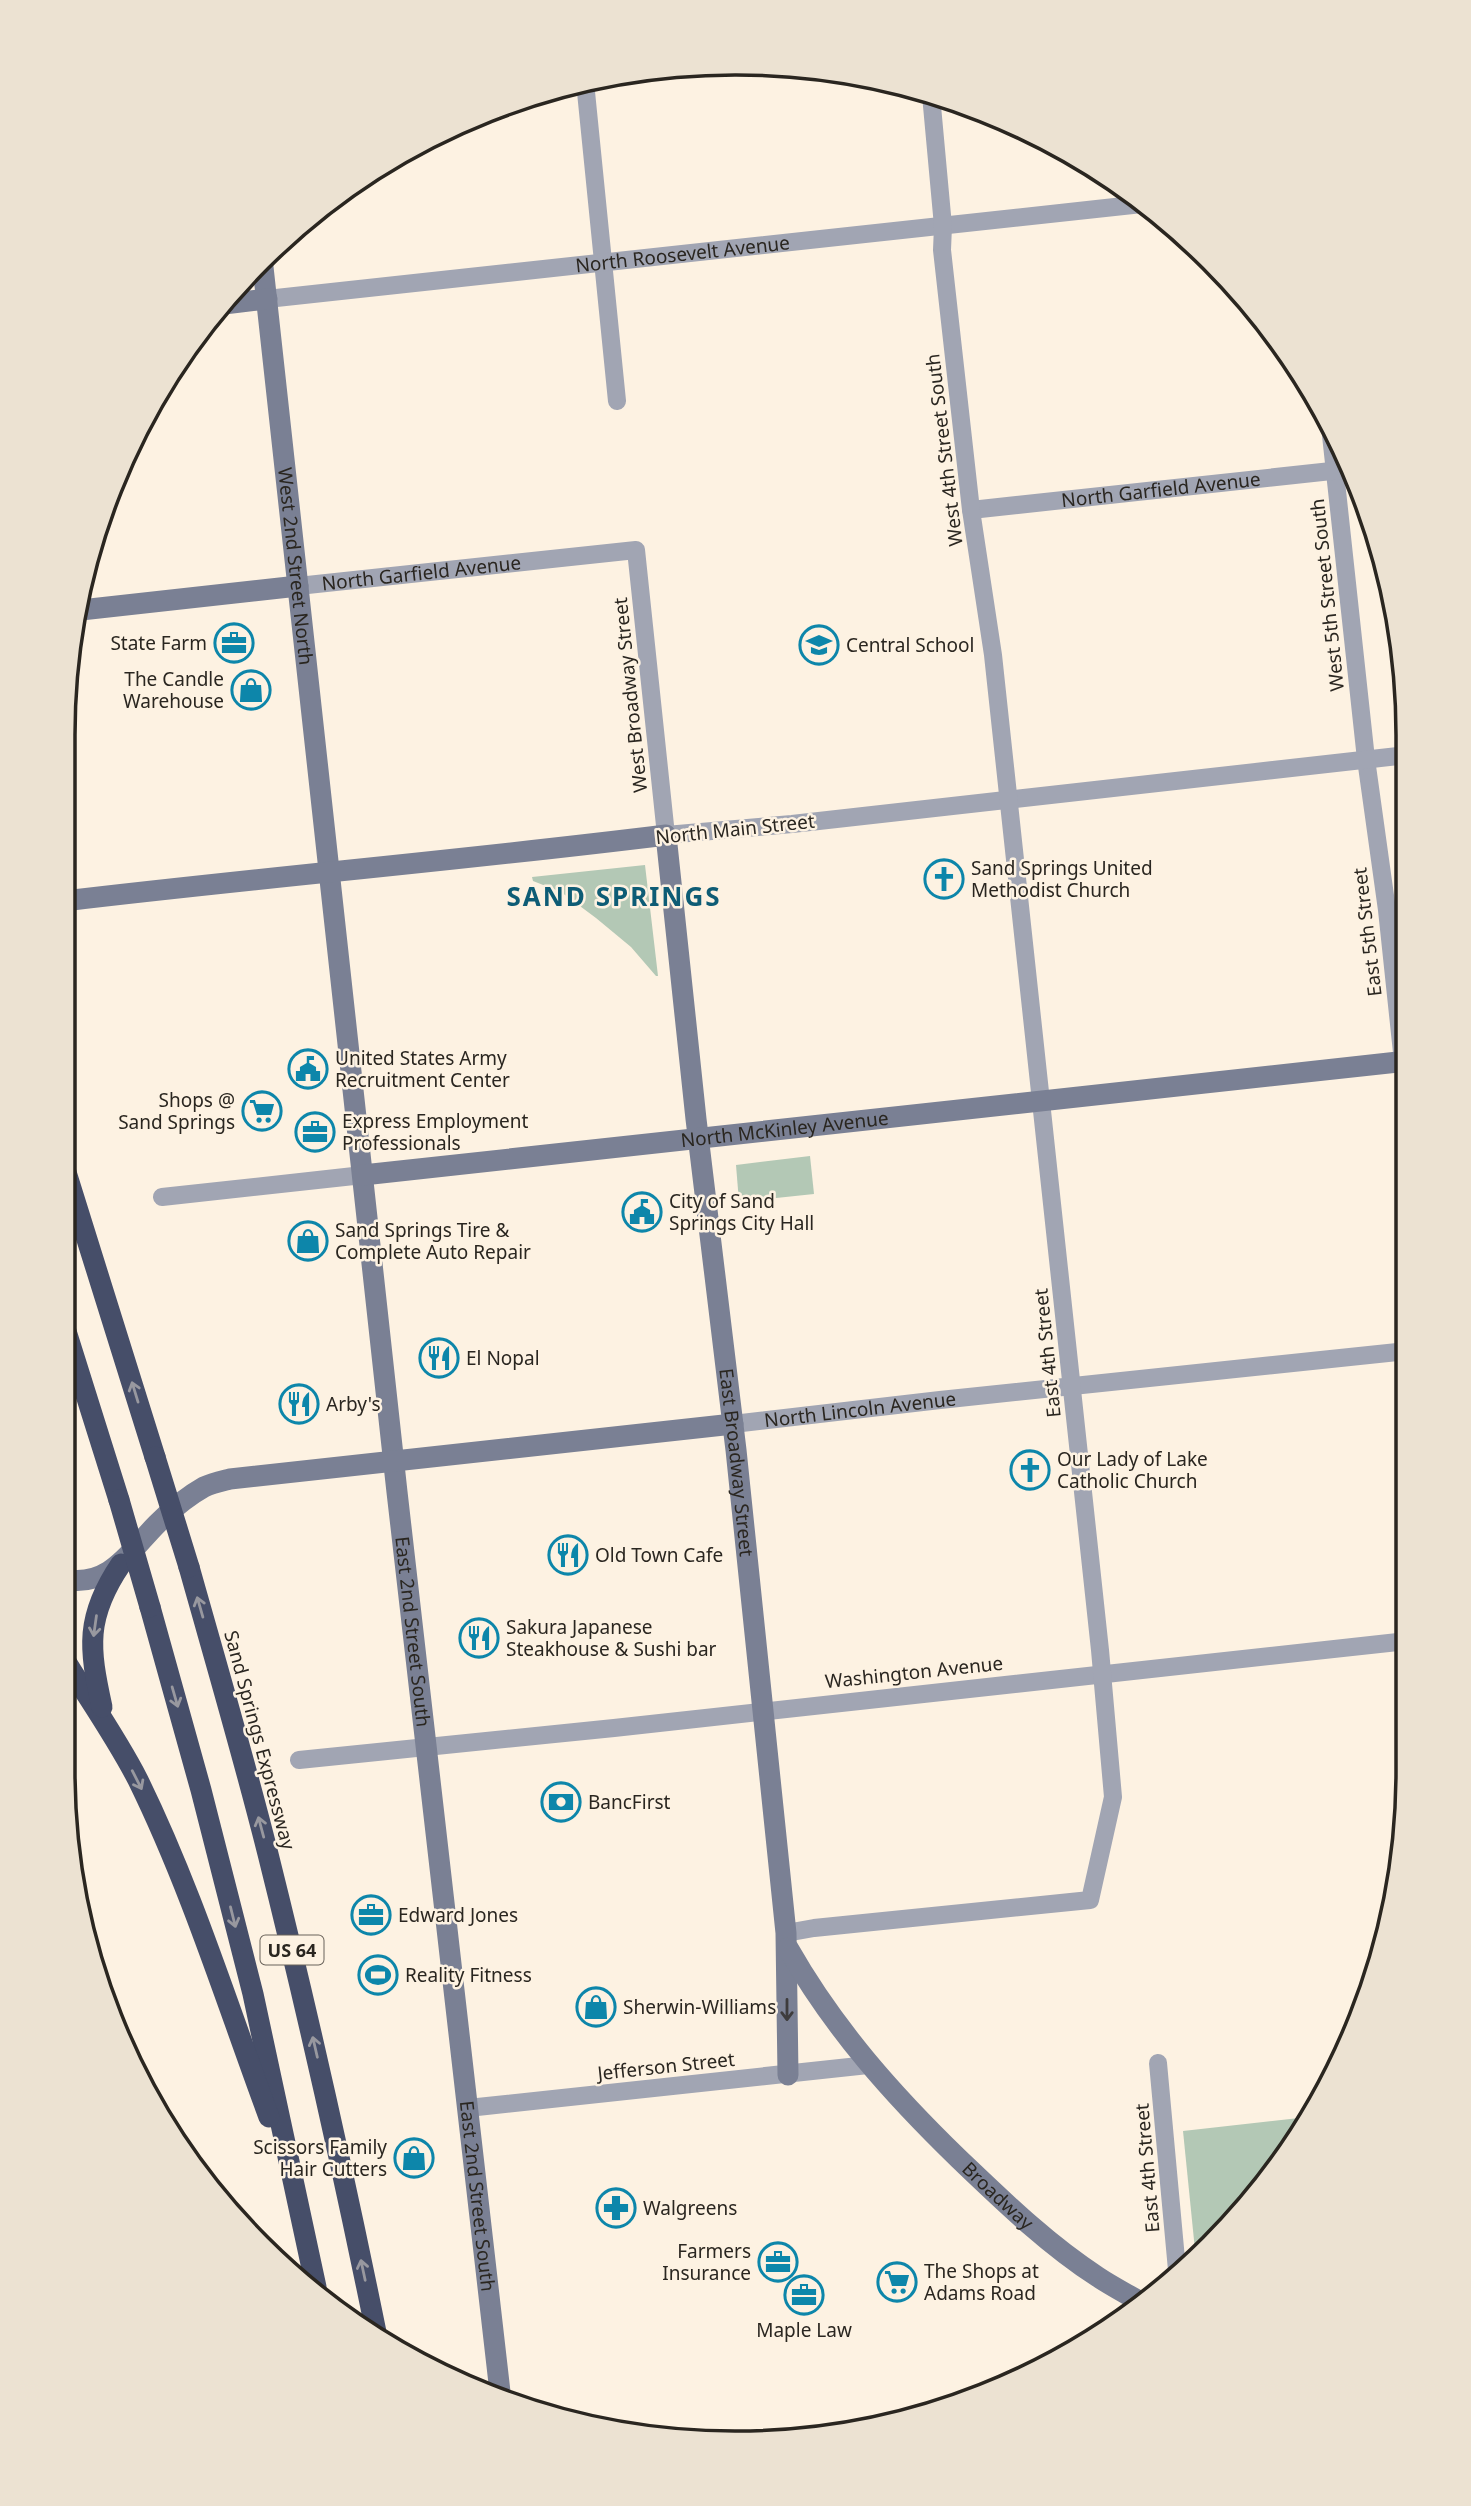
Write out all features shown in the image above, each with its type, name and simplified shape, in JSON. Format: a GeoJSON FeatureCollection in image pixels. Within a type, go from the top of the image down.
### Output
{"type":"FeatureCollection","features":[{"type":"Feature","properties":{"kind":"highway","name":"Sand Springs Expressway"},"geometry":{"type":"LineString","coordinates":[[75,1201],[189,1567],[274,1877],[333,2125],[374,2322]]}},
{"type":"Feature","properties":{"kind":"highway","name":"US 64"},"geometry":{"type":"LineString","coordinates":[[75,1361],[150,1607],[201,1790],[250,1980],[314,2278]]}},
{"type":"Feature","properties":{"kind":"highway"},"geometry":{"type":"LineString","coordinates":[[104,1720],[95,1674],[93,1629],[104,1590],[121,1564]]}},
{"type":"Feature","properties":{"kind":"highway"},"geometry":{"type":"LineString","coordinates":[[75,1675],[104,1720],[137,1780],[184,1885],[298,2197]]}},
{"type":"Feature","properties":{"kind":"street"},"geometry":{"type":"LineString","coordinates":[[587,93],[617,401]]}},
{"type":"Feature","properties":{"kind":"street","name":"West 4th Street South"},"geometry":{"type":"LineString","coordinates":[[932,105],[943,226],[942,250],[971,510],[993,654],[1009,800]]}},
{"type":"Feature","properties":{"kind":"street","name":"North Roosevelt Avenue"},"geometry":{"type":"LineString","coordinates":[[237,302],[1128,206]]}},
{"type":"Feature","properties":{"kind":"street","name":"West 2nd Street North"},"geometry":{"type":"LineString","coordinates":[[264,274],[330,872]]}},
{"type":"Feature","properties":{"kind":"street","name":"North Garfield Avenue"},"geometry":{"type":"LineString","coordinates":[[971,510],[1340,470]]}},
{"type":"Feature","properties":{"kind":"street","name":"West 5th Street South"},"geometry":{"type":"LineString","coordinates":[[1343,477],[1366,759]]}},
{"type":"Feature","properties":{"kind":"street","name":"North Garfield Avenue"},"geometry":{"type":"LineString","coordinates":[[88,609],[636,550]]}},
{"type":"Feature","properties":{"kind":"street","name":"West Broadway Street"},"geometry":{"type":"LineString","coordinates":[[636,550],[666,835]]}},
{"type":"Feature","properties":{"kind":"street","name":"North Main Street"},"geometry":{"type":"LineString","coordinates":[[75,900],[1396,756]]}},
{"type":"Feature","properties":{"kind":"street","name":"East 5th Street"},"geometry":{"type":"LineString","coordinates":[[1366,759],[1396,986]]}},
{"type":"Feature","properties":{"kind":"street","name":"East 4th Street"},"geometry":{"type":"LineString","coordinates":[[787,1940],[814,1928],[1090,1900],[1113,1797],[1103,1674],[1009,800]]}},
{"type":"Feature","properties":{"kind":"street","name":"East Broadway Street"},"geometry":{"type":"LineString","coordinates":[[666,835],[733,1424],[787,1940],[822,2004],[868,2065]]}},
{"type":"Feature","properties":{"kind":"street","name":"East 2nd Street South"},"geometry":{"type":"LineString","coordinates":[[330,872],[499,2387]]}},
{"type":"Feature","properties":{"kind":"street","name":"North McKinley Avenue"},"geometry":{"type":"LineString","coordinates":[[162,1197],[1396,1062]]}},
{"type":"Feature","properties":{"kind":"street","name":"North Lincoln Avenue"},"geometry":{"type":"LineString","coordinates":[[121,1564],[158,1523],[186,1500],[205,1486],[230,1479],[1396,1352]]}},
{"type":"Feature","properties":{"kind":"street"},"geometry":{"type":"LineString","coordinates":[[75,1580],[98,1577],[121,1564]]}},
{"type":"Feature","properties":{"kind":"street","name":"Washington Avenue"},"geometry":{"type":"LineString","coordinates":[[299,1760],[1396,1642]]}},
{"type":"Feature","properties":{"kind":"street"},"geometry":{"type":"LineString","coordinates":[[787,1940],[788,2075]]}},
{"type":"Feature","properties":{"kind":"street","name":"East 4th Street"},"geometry":{"type":"LineString","coordinates":[[1158,2063],[1176,2262]]}},
{"type":"Feature","properties":{"kind":"street","name":"Jefferson Street"},"geometry":{"type":"LineString","coordinates":[[468,2108],[868,2065]]}},
{"type":"Feature","properties":{"kind":"street","name":"Broadway"},"geometry":{"type":"LineString","coordinates":[[868,2065],[952,2152],[1048,2241],[1097,2277],[1132,2298]]}},
{"type":"Feature","properties":{"kind":"green space"},"geometry":{"type":"Polygon","coordinates":[[[645,865],[658,976],[631,947],[596,918],[561,892],[533,881],[532,877],[645,865]]]}},
{"type":"Feature","properties":{"kind":"green space"},"geometry":{"type":"Polygon","coordinates":[[[810,1156],[814,1194],[739,1202],[736,1165],[810,1156]]]}},
{"type":"Feature","properties":{"kind":"green space"},"geometry":{"type":"Polygon","coordinates":[[[1296,2118],[1232,2206],[1194,2244],[1183,2131],[1296,2118]]]}},
{"type":"Feature","properties":{"kind":"place","name":"State Farm"},"geometry":{"type":"Point","coordinates":[234,643]}},
{"type":"Feature","properties":{"kind":"place","name":"Central School"},"geometry":{"type":"Point","coordinates":[819,645]}},
{"type":"Feature","properties":{"kind":"place","name":"The Candle Warehouse"},"geometry":{"type":"Point","coordinates":[251,690]}},
{"type":"Feature","properties":{"kind":"place","name":"Sand Springs United Methodist Church"},"geometry":{"type":"Point","coordinates":[944,879]}},
{"type":"Feature","properties":{"kind":"place","name":"United States Army Recruitment Center"},"geometry":{"type":"Point","coordinates":[308,1069]}},
{"type":"Feature","properties":{"kind":"place","name":"Shops @ Sand Springs"},"geometry":{"type":"Point","coordinates":[262,1111]}},
{"type":"Feature","properties":{"kind":"place","name":"Express Employment Professionals"},"geometry":{"type":"Point","coordinates":[315,1132]}},
{"type":"Feature","properties":{"kind":"place","name":"City of Sand Springs City Hall"},"geometry":{"type":"Point","coordinates":[642,1212]}},
{"type":"Feature","properties":{"kind":"place","name":"Sand Springs Tire & Complete Auto Repair"},"geometry":{"type":"Point","coordinates":[308,1241]}},
{"type":"Feature","properties":{"kind":"place","name":"El Nopal"},"geometry":{"type":"Point","coordinates":[439,1358]}},
{"type":"Feature","properties":{"kind":"place","name":"Arby's"},"geometry":{"type":"Point","coordinates":[299,1404]}},
{"type":"Feature","properties":{"kind":"place","name":"Our Lady of Lake Catholic Church"},"geometry":{"type":"Point","coordinates":[1030,1470]}},
{"type":"Feature","properties":{"kind":"place","name":"Old Town Cafe"},"geometry":{"type":"Point","coordinates":[568,1555]}},
{"type":"Feature","properties":{"kind":"place","name":"Sakura Japanese Steakhouse & Sushi bar"},"geometry":{"type":"Point","coordinates":[479,1638]}},
{"type":"Feature","properties":{"kind":"place","name":"BancFirst"},"geometry":{"type":"Point","coordinates":[561,1802]}},
{"type":"Feature","properties":{"kind":"place","name":"Edward Jones"},"geometry":{"type":"Point","coordinates":[371,1915]}},
{"type":"Feature","properties":{"kind":"place","name":"Reality Fitness"},"geometry":{"type":"Point","coordinates":[378,1975]}},
{"type":"Feature","properties":{"kind":"place","name":"Sherwin-Williams"},"geometry":{"type":"Point","coordinates":[596,2007]}},
{"type":"Feature","properties":{"kind":"place","name":"Scissors Family Hair Cutters"},"geometry":{"type":"Point","coordinates":[414,2158]}},
{"type":"Feature","properties":{"kind":"place","name":"Walgreens"},"geometry":{"type":"Point","coordinates":[616,2208]}},
{"type":"Feature","properties":{"kind":"place","name":"Farmers Insurance"},"geometry":{"type":"Point","coordinates":[778,2262]}},
{"type":"Feature","properties":{"kind":"place","name":"The Shops at Adams Road"},"geometry":{"type":"Point","coordinates":[897,2282]}},
{"type":"Feature","properties":{"kind":"place","name":"Maple Law"},"geometry":{"type":"Point","coordinates":[804,2295]}},
{"type":"Feature","properties":{"kind":"district","name":"SAND SPRINGS"},"geometry":{"type":"Point","coordinates":[614,896]}}]}
